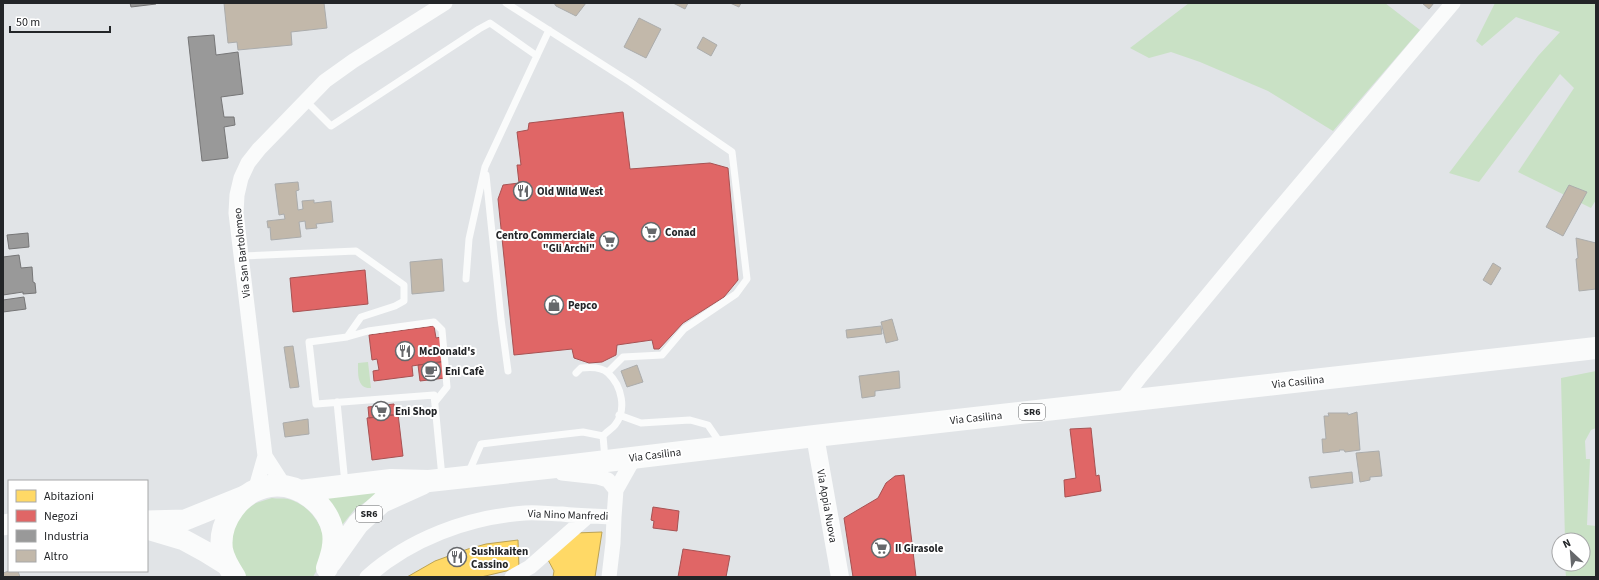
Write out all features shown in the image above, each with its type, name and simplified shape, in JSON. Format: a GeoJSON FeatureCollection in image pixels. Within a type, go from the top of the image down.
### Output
{"type":"FeatureCollection","features":[{"type":"Feature","properties":{"kind":"main road","name":"Via Casilina"},"geometry":{"type":"LineString","coordinates":[[251,493],[270,486],[293,489],[345,486],[391,480],[435,480],[1596,348]]}},
{"type":"Feature","properties":{"kind":"main road","name":"Via Casilina"},"geometry":{"type":"LineString","coordinates":[[324,572],[358,524],[382,502],[435,480]]}},
{"type":"Feature","properties":{"kind":"main road","name":"Via Casilina"},"geometry":{"type":"LineString","coordinates":[[293,489],[316,501],[327,515],[333,532],[333,550],[324,572]]}},
{"type":"Feature","properties":{"kind":"main road"},"geometry":{"type":"LineString","coordinates":[[148,521],[185,520],[251,493]]}},
{"type":"Feature","properties":{"kind":"main road"},"geometry":{"type":"LineString","coordinates":[[231,571],[222,550],[222,534],[227,519],[235,506],[251,493]]}},
{"type":"Feature","properties":{"kind":"main road"},"geometry":{"type":"LineString","coordinates":[[148,529],[184,540],[206,552],[231,571]]}},
{"type":"Feature","properties":{"kind":"street","name":"Via San Bartolomeo"},"geometry":{"type":"LineString","coordinates":[[265,456],[236,213],[241,178],[248,163],[259,149],[325,81],[445,3]]}},
{"type":"Feature","properties":{"kind":"street"},"geometry":{"type":"LineString","coordinates":[[1121,402],[1264,227],[1453,3]]}},
{"type":"Feature","properties":{"kind":"street","name":"Via Appia Nuova"},"geometry":{"type":"LineString","coordinates":[[815,436],[840,577]]}},
{"type":"Feature","properties":{"kind":"street"},"geometry":{"type":"LineString","coordinates":[[251,493],[265,456],[293,489]]}},
{"type":"Feature","properties":{"kind":"street"},"geometry":{"type":"LineString","coordinates":[[532,469],[598,477],[608,480],[616,490],[634,458]]}},
{"type":"Feature","properties":{"kind":"street","name":"Via Nino Manfredi"},"geometry":{"type":"LineString","coordinates":[[367,577],[380,565],[420,542],[457,526],[478,520],[527,512],[614,517],[616,490]]}},
{"type":"Feature","properties":{"kind":"street"},"geometry":{"type":"LineString","coordinates":[[512,577],[534,572],[588,516]]}},
{"type":"Feature","properties":{"kind":"street"},"geometry":{"type":"LineString","coordinates":[[609,577],[614,517]]}},
{"type":"Feature","properties":{"kind":"lane"},"geometry":{"type":"LineString","coordinates":[[506,3],[630,82],[732,152],[747,279],[736,294],[684,329],[662,355],[623,357],[608,372]]}},
{"type":"Feature","properties":{"kind":"lane"},"geometry":{"type":"LineString","coordinates":[[306,101],[331,126],[472,33],[490,23],[537,56]]}},
{"type":"Feature","properties":{"kind":"lane"},"geometry":{"type":"LineString","coordinates":[[466,279],[469,239],[485,167],[549,30]]}},
{"type":"Feature","properties":{"kind":"lane"},"geometry":{"type":"LineString","coordinates":[[485,167],[508,371]]}},
{"type":"Feature","properties":{"kind":"lane"},"geometry":{"type":"LineString","coordinates":[[242,256],[356,251],[404,285],[404,301],[395,306],[361,317],[347,337]]}},
{"type":"Feature","properties":{"kind":"lane"},"geometry":{"type":"LineString","coordinates":[[435,402],[447,387],[442,330],[434,322],[368,331],[347,337],[309,342],[316,404],[434,395],[435,480]]}},
{"type":"Feature","properties":{"kind":"lane"},"geometry":{"type":"LineString","coordinates":[[576,373],[581,368],[593,367],[608,372],[617,385],[622,399],[619,415],[615,425],[603,436]]}},
{"type":"Feature","properties":{"kind":"lane"},"geometry":{"type":"LineString","coordinates":[[337,402],[345,486]]}},
{"type":"Feature","properties":{"kind":"lane"},"geometry":{"type":"LineString","coordinates":[[619,415],[641,423],[690,420],[708,425],[724,447]]}},
{"type":"Feature","properties":{"kind":"lane"},"geometry":{"type":"LineString","coordinates":[[468,476],[481,444],[583,432],[603,436]]}},
{"type":"Feature","properties":{"kind":"lane"},"geometry":{"type":"LineString","coordinates":[[603,436],[605,461]]}},
{"type":"Feature","properties":{"kind":"green space"},"geometry":{"type":"Polygon","coordinates":[[[1189,3],[1385,3],[1420,30],[1333,131],[1268,91],[1200,62],[1171,52],[1149,58],[1130,48],[1189,3]]]}},
{"type":"Feature","properties":{"kind":"green space"},"geometry":{"type":"Polygon","coordinates":[[[1495,3],[1596,3],[1596,200],[1591,208],[1518,172],[1574,88],[1560,74],[1479,182],[1449,173],[1538,56],[1560,32],[1516,17],[1482,46],[1476,41],[1495,3]]]}},
{"type":"Feature","properties":{"kind":"green space"},"geometry":{"type":"Polygon","coordinates":[[[368,362],[371,388],[366,388],[363,386],[358,376],[358,363],[368,362]]]}},
{"type":"Feature","properties":{"kind":"green space"},"geometry":{"type":"Polygon","coordinates":[[[1596,371],[1596,428],[1591,430],[1585,441],[1586,459],[1590,459],[1587,525],[1596,526],[1596,577],[1566,577],[1566,572],[1591,572],[1591,532],[1565,532],[1561,378],[1596,371]]]}},
{"type":"Feature","properties":{"kind":"green space"},"geometry":{"type":"Polygon","coordinates":[[[383,490],[355,509],[342,525],[324,497],[383,490]]]}},
{"type":"Feature","properties":{"kind":"green space"},"geometry":{"type":"Polygon","coordinates":[[[272,498],[288,499],[303,506],[315,518],[319,525],[324,540],[324,552],[313,577],[241,577],[230,559],[233,526],[243,512],[256,503],[272,498]]]}},
{"type":"Feature","properties":{"kind":"building: Abitazioni"},"geometry":{"type":"Polygon","coordinates":[[[602,532],[595,577],[553,577],[554,571],[547,558],[575,533],[602,532]]]}},
{"type":"Feature","properties":{"kind":"building: Abitazioni"},"geometry":{"type":"Polygon","coordinates":[[[518,540],[519,568],[481,577],[407,577],[435,561],[468,549],[486,544],[518,540]]]}},
{"type":"Feature","properties":{"kind":"building: Negozi"},"geometry":{"type":"Polygon","coordinates":[[[623,112],[630,169],[710,163],[728,168],[738,280],[724,297],[683,323],[659,349],[654,349],[652,340],[617,345],[616,355],[602,362],[589,363],[574,358],[572,349],[514,355],[498,199],[503,185],[519,183],[517,165],[521,165],[517,132],[528,130],[529,123],[623,112]]]}},
{"type":"Feature","properties":{"kind":"building: Negozi"},"geometry":{"type":"Polygon","coordinates":[[[365,270],[368,304],[293,312],[290,278],[365,270]]]}},
{"type":"Feature","properties":{"kind":"building: Negozi"},"geometry":{"type":"Polygon","coordinates":[[[434,326],[436,338],[441,337],[444,361],[412,366],[413,376],[374,381],[373,371],[379,370],[377,359],[372,360],[369,335],[434,326]]]}},
{"type":"Feature","properties":{"kind":"building: Negozi"},"geometry":{"type":"Polygon","coordinates":[[[443,362],[445,378],[420,381],[418,365],[443,362]]]}},
{"type":"Feature","properties":{"kind":"building: Negozi"},"geometry":{"type":"Polygon","coordinates":[[[394,404],[395,415],[369,418],[368,407],[394,404]]]}},
{"type":"Feature","properties":{"kind":"building: Negozi"},"geometry":{"type":"Polygon","coordinates":[[[398,414],[403,456],[372,460],[367,418],[398,414]]]}},
{"type":"Feature","properties":{"kind":"building: Negozi"},"geometry":{"type":"Polygon","coordinates":[[[1091,428],[1096,476],[1099,475],[1101,491],[1065,497],[1064,480],[1076,478],[1070,429],[1091,428]]]}},
{"type":"Feature","properties":{"kind":"building: Negozi","name":"Il Girasole"},"geometry":{"type":"Polygon","coordinates":[[[904,475],[916,577],[853,577],[844,518],[878,498],[886,483],[895,476],[904,475]]]}},
{"type":"Feature","properties":{"kind":"building: Negozi"},"geometry":{"type":"Polygon","coordinates":[[[653,507],[679,511],[677,531],[653,528],[654,521],[651,520],[653,507]]]}},
{"type":"Feature","properties":{"kind":"building: Negozi"},"geometry":{"type":"Polygon","coordinates":[[[683,549],[730,556],[726,577],[678,577],[683,549]]]}},
{"type":"Feature","properties":{"kind":"building: Industria"},"geometry":{"type":"Polygon","coordinates":[[[130,3],[156,3],[156,4],[131,7],[130,3]]]}},
{"type":"Feature","properties":{"kind":"building: Industria"},"geometry":{"type":"Polygon","coordinates":[[[214,35],[216,55],[238,52],[243,94],[221,97],[224,117],[234,117],[235,125],[224,127],[228,158],[202,161],[188,37],[214,35]]]}},
{"type":"Feature","properties":{"kind":"building: Industria"},"geometry":{"type":"Polygon","coordinates":[[[28,233],[29,247],[9,249],[7,235],[28,233]]]}},
{"type":"Feature","properties":{"kind":"building: Industria"},"geometry":{"type":"Polygon","coordinates":[[[19,255],[21,268],[32,267],[33,282],[35,283],[36,293],[23,294],[23,292],[3,295],[3,257],[19,255]]]}},
{"type":"Feature","properties":{"kind":"building: Industria"},"geometry":{"type":"Polygon","coordinates":[[[24,297],[26,309],[3,312],[3,300],[24,297]]]}},
{"type":"Feature","properties":{"kind":"building: Altro"},"geometry":{"type":"Polygon","coordinates":[[[224,3],[324,3],[327,28],[291,32],[292,45],[238,50],[237,42],[228,43],[224,3]]]}},
{"type":"Feature","properties":{"kind":"building: Altro"},"geometry":{"type":"Polygon","coordinates":[[[554,3],[586,3],[576,16],[556,6],[554,3]]]}},
{"type":"Feature","properties":{"kind":"building: Altro"},"geometry":{"type":"Polygon","coordinates":[[[673,3],[688,3],[685,9],[673,3]]]}},
{"type":"Feature","properties":{"kind":"building: Altro"},"geometry":{"type":"Polygon","coordinates":[[[730,3],[741,3],[739,7],[730,3]]]}},
{"type":"Feature","properties":{"kind":"building: Altro"},"geometry":{"type":"Polygon","coordinates":[[[1422,3],[1434,3],[1429,9],[1422,3]]]}},
{"type":"Feature","properties":{"kind":"building: Altro"},"geometry":{"type":"Polygon","coordinates":[[[639,18],[661,29],[646,58],[624,47],[639,18]]]}},
{"type":"Feature","properties":{"kind":"building: Altro"},"geometry":{"type":"Polygon","coordinates":[[[703,37],[717,45],[711,56],[697,48],[703,37]]]}},
{"type":"Feature","properties":{"kind":"building: Altro"},"geometry":{"type":"Polygon","coordinates":[[[298,182],[299,190],[296,191],[298,210],[303,209],[302,201],[314,200],[314,203],[331,201],[333,222],[316,224],[317,228],[306,229],[305,221],[299,222],[301,237],[271,240],[270,227],[268,228],[267,221],[285,219],[284,214],[279,215],[275,184],[298,182]]]}},
{"type":"Feature","properties":{"kind":"building: Altro"},"geometry":{"type":"Polygon","coordinates":[[[1569,185],[1587,192],[1563,236],[1546,227],[1569,185]]]}},
{"type":"Feature","properties":{"kind":"building: Altro"},"geometry":{"type":"Polygon","coordinates":[[[1576,238],[1596,243],[1596,289],[1579,291],[1576,238]]]}},
{"type":"Feature","properties":{"kind":"building: Altro"},"geometry":{"type":"Polygon","coordinates":[[[442,259],[444,291],[412,294],[410,262],[442,259]]]}},
{"type":"Feature","properties":{"kind":"building: Altro"},"geometry":{"type":"Polygon","coordinates":[[[1493,263],[1501,268],[1491,285],[1483,280],[1493,263]]]}},
{"type":"Feature","properties":{"kind":"building: Altro"},"geometry":{"type":"Polygon","coordinates":[[[892,319],[898,340],[886,343],[881,322],[892,319]]]}},
{"type":"Feature","properties":{"kind":"building: Altro"},"geometry":{"type":"Polygon","coordinates":[[[881,326],[882,334],[847,338],[846,330],[881,326]]]}},
{"type":"Feature","properties":{"kind":"building: Altro"},"geometry":{"type":"Polygon","coordinates":[[[293,346],[299,387],[290,388],[284,347],[293,346]]]}},
{"type":"Feature","properties":{"kind":"building: Altro"},"geometry":{"type":"Polygon","coordinates":[[[637,365],[643,382],[627,387],[621,371],[637,365]]]}},
{"type":"Feature","properties":{"kind":"building: Altro"},"geometry":{"type":"Polygon","coordinates":[[[899,371],[900,388],[875,391],[875,396],[862,398],[859,376],[899,371]]]}},
{"type":"Feature","properties":{"kind":"building: Altro"},"geometry":{"type":"Polygon","coordinates":[[[1357,412],[1360,450],[1345,452],[1344,450],[1339,450],[1340,451],[1323,453],[1322,439],[1326,439],[1324,416],[1329,416],[1328,413],[1348,413],[1348,415],[1357,412]]]}},
{"type":"Feature","properties":{"kind":"building: Altro"},"geometry":{"type":"Polygon","coordinates":[[[308,419],[309,434],[285,437],[283,423],[308,419]]]}},
{"type":"Feature","properties":{"kind":"building: Altro"},"geometry":{"type":"Polygon","coordinates":[[[1379,451],[1382,476],[1370,477],[1370,480],[1360,482],[1356,453],[1379,451]]]}},
{"type":"Feature","properties":{"kind":"building: Altro"},"geometry":{"type":"Polygon","coordinates":[[[1352,472],[1353,483],[1311,488],[1309,477],[1352,472]]]}},
{"type":"Feature","properties":{"kind":"building: Altro"},"geometry":{"type":"Polygon","coordinates":[[[8,571],[18,572],[20,577],[3,577],[3,573],[8,571]]]}},
{"type":"Feature","properties":{"kind":"place","name":"Old Wild West"},"geometry":{"type":"Point","coordinates":[523,191]}},
{"type":"Feature","properties":{"kind":"place","name":"Conad"},"geometry":{"type":"Point","coordinates":[651,232]}},
{"type":"Feature","properties":{"kind":"place","name":"Centro Commerciale \"Gli Archi\""},"geometry":{"type":"Point","coordinates":[609,241]}},
{"type":"Feature","properties":{"kind":"place","name":"Pepco"},"geometry":{"type":"Point","coordinates":[554,305]}},
{"type":"Feature","properties":{"kind":"place","name":"McDonald's"},"geometry":{"type":"Point","coordinates":[405,351]}},
{"type":"Feature","properties":{"kind":"place","name":"Eni Cafè"},"geometry":{"type":"Point","coordinates":[431,371]}},
{"type":"Feature","properties":{"kind":"place","name":"Eni Shop"},"geometry":{"type":"Point","coordinates":[381,411]}},
{"type":"Feature","properties":{"kind":"place","name":"Il Girasole"},"geometry":{"type":"Point","coordinates":[881,548]}},
{"type":"Feature","properties":{"kind":"place","name":"Sushikaiten Cassino"},"geometry":{"type":"Point","coordinates":[457,557]}}]}
